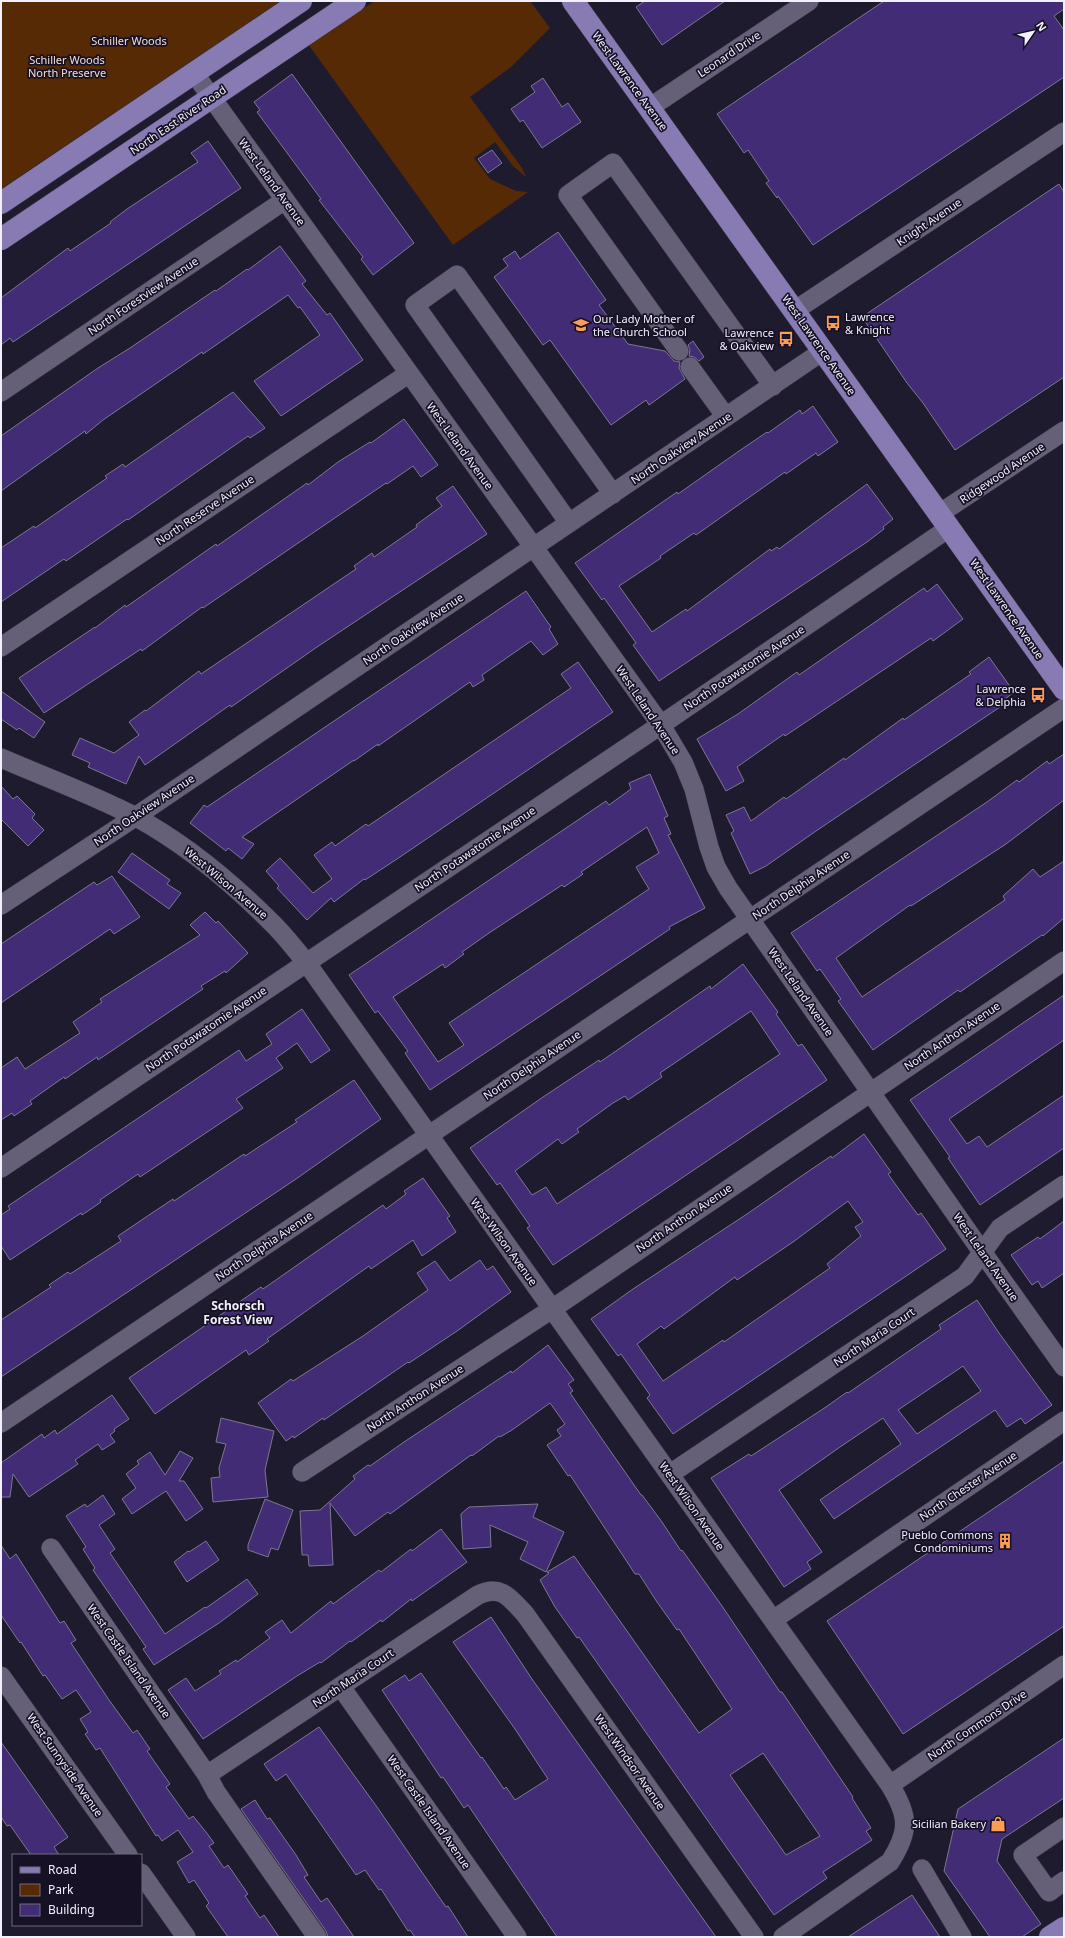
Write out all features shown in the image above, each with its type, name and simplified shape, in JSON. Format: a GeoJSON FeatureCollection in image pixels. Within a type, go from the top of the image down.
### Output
{"type":"FeatureCollection","features":[{"type":"Feature","properties":{"kind":"main road"},"geometry":{"type":"LineString","coordinates":[[1,203],[301,1]]}},
{"type":"Feature","properties":{"kind":"main road","name":"North East River Road"},"geometry":{"type":"LineString","coordinates":[[1,239],[355,1]]}},
{"type":"Feature","properties":{"kind":"main road","name":"West Lawrence Avenue"},"geometry":{"type":"LineString","coordinates":[[573,1],[1064,689]]}},
{"type":"Feature","properties":{"kind":"main road"},"geometry":{"type":"LineString","coordinates":[[1050,1937],[1064,1928]]}},
{"type":"Feature","properties":{"kind":"street","name":"Leonard Drive"},"geometry":{"type":"LineString","coordinates":[[649,108],[809,1]]}},
{"type":"Feature","properties":{"kind":"street","name":"West Leland Avenue"},"geometry":{"type":"LineString","coordinates":[[194,73],[660,725],[683,762],[694,789],[716,867],[750,919],[983,1253],[1064,1366]]}},
{"type":"Feature","properties":{"kind":"street","name":"Knight Avenue"},"geometry":{"type":"LineString","coordinates":[[794,311],[1064,132]]}},
{"type":"Feature","properties":{"kind":"street"},"geometry":{"type":"LineString","coordinates":[[679,352],[568,195],[613,163],[772,386]]}},
{"type":"Feature","properties":{"kind":"street","name":"North Forestview Avenue"},"geometry":{"type":"LineString","coordinates":[[1,392],[285,200]]}},
{"type":"Feature","properties":{"kind":"street"},"geometry":{"type":"LineString","coordinates":[[569,523],[415,305],[457,275],[613,494]]}},
{"type":"Feature","properties":{"kind":"street","name":"North Oakview Avenue"},"geometry":{"type":"LineString","coordinates":[[1,905],[135,817],[823,351]]}},
{"type":"Feature","properties":{"kind":"street"},"geometry":{"type":"LineString","coordinates":[[690,367],[726,417]]}},
{"type":"Feature","properties":{"kind":"street","name":"North Reserve Avenue"},"geometry":{"type":"LineString","coordinates":[[1,647],[408,374]]}},
{"type":"Feature","properties":{"kind":"street","name":"Ridgewood Avenue"},"geometry":{"type":"LineString","coordinates":[[944,521],[1064,431]]}},
{"type":"Feature","properties":{"kind":"street","name":"North Potawatomie Avenue"},"geometry":{"type":"LineString","coordinates":[[1,1168],[660,725],[944,521]]}},
{"type":"Feature","properties":{"kind":"street","name":"North Delphia Avenue"},"geometry":{"type":"LineString","coordinates":[[1,1423],[1064,708]]}},
{"type":"Feature","properties":{"kind":"street","name":"West Wilson Avenue"},"geometry":{"type":"LineString","coordinates":[[1,758],[80,791],[135,817],[185,848],[232,886],[271,922],[306,962],[890,1785],[899,1799],[905,1816],[904,1830],[899,1848],[890,1862],[783,1937]]}},
{"type":"Feature","properties":{"kind":"street","name":"North Anthon Avenue"},"geometry":{"type":"LineString","coordinates":[[302,1472],[552,1308],[870,1091],[1064,961]]}},
{"type":"Feature","properties":{"kind":"street","name":"North Maria Court"},"geometry":{"type":"LineString","coordinates":[[670,1474],[964,1276],[983,1253],[1000,1228],[1064,1185]]}},
{"type":"Feature","properties":{"kind":"street","name":"North Chester Avenue"},"geometry":{"type":"LineString","coordinates":[[773,1620],[1064,1421]]}},
{"type":"Feature","properties":{"kind":"street","name":"West Castle Island Avenue"},"geometry":{"type":"LineString","coordinates":[[51,1548],[207,1775],[216,1792],[317,1937]]}},
{"type":"Feature","properties":{"kind":"street","name":"North Maria Court"},"geometry":{"type":"LineString","coordinates":[[207,1775],[341,1687],[478,1594],[488,1590],[501,1592]]}},
{"type":"Feature","properties":{"kind":"street","name":"West Windsor Avenue"},"geometry":{"type":"LineString","coordinates":[[501,1592],[511,1599],[525,1614],[754,1937]]}},
{"type":"Feature","properties":{"kind":"street","name":"North Commons Drive"},"geometry":{"type":"LineString","coordinates":[[890,1785],[1064,1665]]}},
{"type":"Feature","properties":{"kind":"street","name":"West Sunnyside Avenue"},"geometry":{"type":"LineString","coordinates":[[1,1676],[127,1854]]}},
{"type":"Feature","properties":{"kind":"street","name":"West Castle Island Avenue"},"geometry":{"type":"LineString","coordinates":[[341,1687],[517,1937]]}},
{"type":"Feature","properties":{"kind":"street"},"geometry":{"type":"LineString","coordinates":[[1064,1827],[1023,1855],[1048,1892],[1064,1881]]}},
{"type":"Feature","properties":{"kind":"street"},"geometry":{"type":"LineString","coordinates":[[922,1869],[962,1937]]}},
{"type":"Feature","properties":{"kind":"street"},"geometry":{"type":"LineString","coordinates":[[142,1874],[186,1937]]}},
{"type":"Feature","properties":{"kind":"green space","name":"Schiller Woods North Preserve"},"geometry":{"type":"Polygon","coordinates":[[[1,1],[281,1],[1,189],[1,1]]]}},
{"type":"Feature","properties":{"kind":"green space"},"geometry":{"type":"Polygon","coordinates":[[[375,1],[530,1],[550,28],[511,67],[470,97],[522,168],[526,177],[513,166],[495,142],[474,158],[490,179],[516,191],[528,192],[453,245],[308,44],[375,1]]]}},
{"type":"Feature","properties":{"kind":"building"},"geometry":{"type":"Polygon","coordinates":[[[645,1],[725,1],[662,45],[636,7],[645,1]]]}},
{"type":"Feature","properties":{"kind":"building"},"geometry":{"type":"Polygon","coordinates":[[[884,1],[1064,1],[1064,9],[1054,16],[1064,30],[1064,77],[813,245],[778,196],[777,198],[766,183],[769,181],[748,150],[744,153],[717,114],[884,1]]]}},
{"type":"Feature","properties":{"kind":"building"},"geometry":{"type":"Polygon","coordinates":[[[292,74],[414,243],[373,275],[361,259],[363,257],[319,200],[321,199],[257,112],[260,110],[254,102],[292,74]]]}},
{"type":"Feature","properties":{"kind":"building"},"geometry":{"type":"Polygon","coordinates":[[[543,78],[562,107],[568,103],[581,122],[542,148],[523,120],[520,122],[511,109],[535,92],[531,86],[543,78]]]}},
{"type":"Feature","properties":{"kind":"building"},"geometry":{"type":"Polygon","coordinates":[[[208,141],[241,188],[13,342],[10,338],[1,345],[1,298],[68,248],[70,251],[111,223],[110,222],[127,209],[198,162],[191,153],[208,141]]]}},
{"type":"Feature","properties":{"kind":"building"},"geometry":{"type":"Polygon","coordinates":[[[492,150],[502,163],[488,173],[478,159],[492,150]]]}},
{"type":"Feature","properties":{"kind":"building"},"geometry":{"type":"Polygon","coordinates":[[[1059,184],[1064,192],[1064,377],[955,450],[862,317],[1059,184]]]}},
{"type":"Feature","properties":{"kind":"building"},"geometry":{"type":"Polygon","coordinates":[[[558,232],[606,300],[599,305],[628,344],[665,351],[674,361],[680,362],[679,368],[685,379],[649,405],[646,400],[611,425],[550,340],[543,345],[494,277],[508,266],[503,259],[515,251],[520,259],[558,232]]]}},
{"type":"Feature","properties":{"kind":"building"},"geometry":{"type":"Polygon","coordinates":[[[280,246],[306,281],[302,284],[327,315],[330,313],[363,360],[281,416],[254,381],[320,335],[300,307],[298,308],[288,295],[203,354],[202,352],[103,420],[86,434],[85,431],[1,491],[1,436],[98,368],[247,269],[248,270],[280,246]]]}},
{"type":"Feature","properties":{"kind":"building"},"geometry":{"type":"Polygon","coordinates":[[[693,341],[704,357],[699,361],[694,357],[689,356],[690,350],[688,345],[693,341]]]}},
{"type":"Feature","properties":{"kind":"building"},"geometry":{"type":"Polygon","coordinates":[[[233,392],[265,428],[250,438],[248,436],[128,520],[127,519],[66,561],[64,559],[1,602],[1,548],[34,526],[35,528],[107,478],[105,476],[123,464],[125,467],[233,392]]]}},
{"type":"Feature","properties":{"kind":"building"},"geometry":{"type":"Polygon","coordinates":[[[813,406],[838,442],[818,456],[816,453],[786,474],[785,472],[696,535],[694,533],[660,556],[661,558],[619,586],[652,632],[686,609],[687,611],[770,549],[771,551],[777,547],[779,549],[867,484],[893,519],[883,527],[884,529],[867,542],[659,681],[633,645],[636,643],[614,612],[604,598],[602,600],[575,563],[677,492],[678,494],[800,410],[802,414],[813,406]]]}},
{"type":"Feature","properties":{"kind":"building"},"geometry":{"type":"Polygon","coordinates":[[[404,419],[438,465],[421,477],[413,466],[203,608],[202,607],[142,651],[141,649],[44,713],[19,678],[95,628],[125,605],[126,607],[216,544],[217,546],[307,483],[308,485],[338,462],[370,442],[371,443],[404,419]]]}},
{"type":"Feature","properties":{"kind":"building"},"geometry":{"type":"Polygon","coordinates":[[[453,486],[487,534],[317,647],[231,707],[230,705],[145,765],[139,756],[126,784],[88,767],[90,763],[72,755],[80,738],[114,753],[139,735],[129,722],[199,671],[201,674],[356,569],[354,566],[372,553],[374,557],[417,527],[416,525],[442,506],[436,498],[453,486]]]}},
{"type":"Feature","properties":{"kind":"building"},"geometry":{"type":"Polygon","coordinates":[[[937,584],[963,619],[933,641],[931,638],[785,736],[784,734],[737,767],[744,781],[726,791],[697,739],[738,714],[797,672],[799,675],[924,588],[927,592],[937,584]]]}},
{"type":"Feature","properties":{"kind":"building"},"geometry":{"type":"Polygon","coordinates":[[[526,591],[551,627],[549,629],[558,644],[543,655],[531,641],[482,675],[484,680],[473,687],[470,682],[378,746],[378,744],[354,760],[242,837],[254,844],[242,859],[228,848],[226,851],[190,823],[204,805],[207,807],[526,591]]]}},
{"type":"Feature","properties":{"kind":"building"},"geometry":{"type":"Polygon","coordinates":[[[989,657],[1014,692],[1004,700],[1006,703],[766,866],[750,874],[731,833],[734,831],[726,815],[744,807],[751,821],[784,797],[786,799],[844,758],[845,760],[903,718],[904,720],[971,674],[969,672],[989,657]]]}},
{"type":"Feature","properties":{"kind":"building"},"geometry":{"type":"Polygon","coordinates":[[[578,662],[613,712],[397,859],[365,880],[364,879],[334,902],[331,898],[307,920],[277,888],[279,886],[266,871],[280,858],[313,893],[332,879],[314,855],[332,842],[335,846],[366,824],[368,826],[571,688],[561,674],[578,662]]]}},
{"type":"Feature","properties":{"kind":"building"},"geometry":{"type":"Polygon","coordinates":[[[1,691],[45,722],[34,738],[19,728],[17,730],[1,719],[1,691]]]}},
{"type":"Feature","properties":{"kind":"building"},"geometry":{"type":"Polygon","coordinates":[[[1064,754],[1064,800],[1006,844],[911,906],[910,905],[836,958],[862,997],[1005,900],[1003,896],[1033,869],[1040,877],[1064,861],[1064,918],[1043,936],[1042,935],[960,992],[958,990],[873,1050],[838,1001],[841,999],[820,969],[817,971],[791,933],[987,802],[1017,780],[1019,782],[1047,761],[1049,764],[1064,754]]]}},
{"type":"Feature","properties":{"kind":"building"},"geometry":{"type":"Polygon","coordinates":[[[650,774],[668,816],[664,818],[671,834],[668,835],[705,908],[669,927],[670,929],[430,1090],[405,1053],[408,1051],[378,1011],[375,1013],[349,975],[606,801],[609,805],[631,789],[629,783],[650,774]],[[647,827],[581,872],[583,874],[564,887],[562,885],[489,933],[462,952],[464,954],[445,968],[443,964],[393,997],[438,1062],[464,1045],[449,1023],[649,889],[636,867],[659,853],[647,827]]]}},
{"type":"Feature","properties":{"kind":"building"},"geometry":{"type":"Polygon","coordinates":[[[1,786],[13,799],[17,796],[35,814],[32,818],[44,830],[28,846],[1,819],[1,786]]]}},
{"type":"Feature","properties":{"kind":"building"},"geometry":{"type":"Polygon","coordinates":[[[132,853],[170,880],[167,884],[181,893],[169,909],[118,872],[132,853]]]}},
{"type":"Feature","properties":{"kind":"building"},"geometry":{"type":"Polygon","coordinates":[[[112,876],[140,917],[114,934],[110,929],[1,1003],[1,944],[94,882],[97,885],[112,876]]]}},
{"type":"Feature","properties":{"kind":"building"},"geometry":{"type":"Polygon","coordinates":[[[205,912],[216,923],[218,921],[248,953],[226,973],[225,971],[201,986],[203,989],[113,1050],[98,1060],[97,1057],[65,1079],[64,1077],[30,1101],[32,1104],[14,1116],[12,1113],[1,1120],[1,1068],[17,1057],[25,1069],[80,1033],[73,1022],[102,1002],[100,999],[200,935],[190,925],[205,912]]]}},
{"type":"Feature","properties":{"kind":"building"},"geometry":{"type":"Polygon","coordinates":[[[743,964],[778,1012],[776,1014],[798,1046],[802,1044],[827,1080],[553,1265],[527,1228],[530,1226],[500,1183],[497,1185],[470,1148],[543,1097],[599,1060],[600,1062],[710,986],[711,989],[743,964]],[[751,1011],[660,1073],[662,1077],[628,1100],[625,1096],[613,1103],[577,1129],[579,1132],[562,1144],[558,1139],[515,1171],[532,1195],[546,1187],[557,1204],[780,1054],[751,1011]]]}},
{"type":"Feature","properties":{"kind":"building"},"geometry":{"type":"Polygon","coordinates":[[[1064,995],[1064,1040],[949,1119],[967,1144],[979,1136],[987,1147],[1064,1095],[1064,1148],[980,1205],[948,1158],[950,1157],[910,1100],[1064,995]]]}},
{"type":"Feature","properties":{"kind":"building"},"geometry":{"type":"Polygon","coordinates":[[[302,1009],[330,1050],[311,1063],[297,1043],[276,1058],[283,1068],[236,1099],[243,1108],[140,1177],[138,1174],[100,1200],[101,1202],[82,1215],[81,1213],[10,1260],[1,1246],[1,1215],[10,1209],[8,1206],[239,1050],[246,1061],[272,1044],[266,1034],[302,1009]]]}},
{"type":"Feature","properties":{"kind":"building"},"geometry":{"type":"Polygon","coordinates":[[[354,1080],[381,1119],[296,1179],[1,1377],[1,1320],[51,1287],[49,1285],[68,1272],[70,1274],[121,1241],[118,1236],[173,1199],[174,1201],[244,1154],[245,1156],[297,1122],[295,1120],[354,1080]]]}},
{"type":"Feature","properties":{"kind":"building"},"geometry":{"type":"Polygon","coordinates":[[[864,1134],[891,1172],[888,1174],[918,1215],[921,1213],[946,1249],[673,1434],[647,1398],[650,1395],[621,1354],[618,1356],[591,1319],[633,1289],[747,1214],[831,1156],[832,1158],[864,1134]],[[848,1201],[793,1242],[737,1280],[735,1277],[664,1329],[661,1326],[637,1344],[663,1381],[723,1340],[724,1342],[830,1268],[827,1264],[861,1236],[855,1227],[863,1222],[848,1201]]]}},
{"type":"Feature","properties":{"kind":"building"},"geometry":{"type":"Polygon","coordinates":[[[423,1178],[450,1216],[447,1218],[456,1232],[422,1256],[413,1240],[371,1269],[369,1266],[267,1339],[269,1341],[249,1355],[246,1350],[155,1414],[129,1378],[261,1287],[263,1289],[383,1205],[386,1209],[406,1194],[404,1191],[423,1178]]]}},
{"type":"Feature","properties":{"kind":"building"},"geometry":{"type":"Polygon","coordinates":[[[1064,1221],[1064,1273],[1042,1288],[1038,1281],[1032,1285],[1011,1255],[1038,1237],[1040,1239],[1064,1221]]]}},
{"type":"Feature","properties":{"kind":"building"},"geometry":{"type":"Polygon","coordinates":[[[480,1260],[487,1270],[493,1266],[511,1292],[457,1331],[409,1363],[408,1362],[324,1420],[323,1418],[294,1438],[293,1436],[286,1441],[258,1403],[291,1379],[293,1381],[363,1336],[428,1290],[417,1273],[435,1261],[450,1281],[480,1260]]]}},
{"type":"Feature","properties":{"kind":"building"},"geometry":{"type":"Polygon","coordinates":[[[977,1300],[999,1333],[1052,1405],[1025,1424],[1021,1418],[1007,1427],[995,1410],[834,1519],[820,1500],[901,1444],[883,1418],[840,1447],[779,1490],[822,1552],[807,1562],[811,1569],[784,1587],[711,1478],[749,1454],[751,1456],[847,1392],[848,1393],[941,1329],[939,1325],[977,1300]],[[963,1366],[898,1410],[917,1434],[981,1391],[963,1366]]]}},
{"type":"Feature","properties":{"kind":"building"},"geometry":{"type":"Polygon","coordinates":[[[548,1345],[574,1380],[568,1384],[573,1391],[570,1393],[641,1495],[722,1606],[780,1692],[782,1692],[853,1797],[852,1798],[871,1828],[866,1831],[872,1840],[823,1872],[827,1878],[774,1915],[579,1637],[577,1638],[555,1607],[540,1580],[549,1573],[547,1572],[574,1556],[699,1733],[732,1709],[679,1629],[677,1630],[639,1574],[635,1574],[570,1475],[568,1476],[547,1445],[561,1436],[557,1430],[565,1424],[550,1403],[512,1430],[500,1437],[499,1436],[472,1456],[471,1455],[390,1514],[388,1512],[355,1536],[330,1503],[333,1565],[309,1566],[308,1555],[302,1555],[300,1511],[320,1510],[355,1479],[353,1476],[368,1465],[370,1466],[511,1371],[512,1373],[548,1345]],[[763,1753],[730,1775],[786,1855],[820,1836],[763,1753]]]}},
{"type":"Feature","properties":{"kind":"building"},"geometry":{"type":"Polygon","coordinates":[[[112,1395],[129,1419],[114,1429],[115,1431],[110,1435],[115,1442],[102,1450],[98,1444],[75,1460],[78,1464],[29,1497],[13,1474],[10,1497],[1,1497],[1,1463],[42,1434],[44,1438],[55,1430],[57,1434],[112,1395]]]}},
{"type":"Feature","properties":{"kind":"building"},"geometry":{"type":"Polygon","coordinates":[[[221,1418],[274,1431],[265,1470],[268,1497],[213,1502],[211,1478],[220,1477],[219,1468],[226,1444],[216,1442],[221,1418]]]}},
{"type":"Feature","properties":{"kind":"building"},"geometry":{"type":"Polygon","coordinates":[[[180,1451],[193,1458],[179,1481],[184,1481],[203,1509],[186,1521],[166,1491],[132,1514],[122,1499],[136,1488],[126,1474],[139,1464],[137,1461],[150,1452],[165,1475],[180,1451]]]}},
{"type":"Feature","properties":{"kind":"building","name":"Pueblo Commons Condominiums"},"geometry":{"type":"Polygon","coordinates":[[[1064,1461],[1064,1626],[903,1734],[827,1621],[1064,1461]]]}},
{"type":"Feature","properties":{"kind":"building"},"geometry":{"type":"Polygon","coordinates":[[[103,1495],[115,1514],[99,1525],[115,1549],[110,1553],[165,1634],[205,1607],[206,1608],[247,1579],[258,1594],[219,1623],[154,1665],[143,1649],[146,1647],[93,1570],[95,1568],[83,1549],[86,1547],[66,1516],[85,1504],[87,1507],[103,1495]]]}},
{"type":"Feature","properties":{"kind":"building"},"geometry":{"type":"Polygon","coordinates":[[[265,1499],[293,1510],[278,1550],[271,1548],[268,1557],[248,1550],[248,1545],[265,1499]]]}},
{"type":"Feature","properties":{"kind":"building"},"geometry":{"type":"Polygon","coordinates":[[[538,1504],[533,1517],[564,1532],[546,1572],[520,1559],[528,1542],[490,1525],[491,1547],[463,1549],[461,1514],[469,1507],[538,1504]]]}},
{"type":"Feature","properties":{"kind":"building"},"geometry":{"type":"Polygon","coordinates":[[[441,1529],[467,1562],[412,1601],[411,1599],[382,1622],[381,1620],[351,1642],[350,1641],[321,1663],[320,1662],[297,1676],[203,1739],[168,1690],[186,1678],[195,1691],[221,1674],[219,1671],[236,1660],[237,1662],[270,1638],[265,1632],[282,1620],[291,1633],[331,1601],[333,1604],[379,1570],[381,1572],[411,1549],[412,1551],[441,1529]]]}},
{"type":"Feature","properties":{"kind":"building"},"geometry":{"type":"Polygon","coordinates":[[[206,1541],[219,1560],[187,1582],[174,1562],[188,1551],[189,1552],[206,1541]]]}},
{"type":"Feature","properties":{"kind":"building"},"geometry":{"type":"Polygon","coordinates":[[[1,1545],[10,1559],[16,1554],[60,1623],[64,1621],[76,1640],[71,1643],[109,1700],[133,1733],[137,1730],[150,1749],[147,1751],[170,1784],[166,1787],[189,1819],[193,1816],[206,1832],[214,1843],[209,1846],[224,1868],[228,1865],[248,1894],[245,1896],[260,1918],[264,1915],[279,1937],[228,1937],[206,1906],[209,1903],[194,1880],[189,1883],[177,1862],[193,1852],[178,1830],[162,1841],[158,1835],[156,1836],[100,1748],[96,1750],[85,1734],[88,1732],[80,1719],[91,1712],[76,1690],[62,1699],[45,1675],[43,1676],[1,1615],[1,1545]]]}},
{"type":"Feature","properties":{"kind":"building"},"geometry":{"type":"Polygon","coordinates":[[[491,1617],[532,1679],[716,1937],[557,1937],[468,1805],[464,1808],[443,1777],[441,1778],[382,1690],[405,1675],[409,1681],[421,1673],[481,1758],[482,1757],[504,1789],[506,1787],[515,1800],[548,1779],[515,1729],[453,1642],[491,1617]]]}},
{"type":"Feature","properties":{"kind":"building"},"geometry":{"type":"Polygon","coordinates":[[[319,1727],[377,1807],[446,1907],[448,1906],[468,1937],[415,1937],[410,1930],[408,1931],[381,1889],[379,1890],[365,1870],[356,1875],[286,1774],[276,1781],[264,1764],[319,1727]]]}},
{"type":"Feature","properties":{"kind":"building"},"geometry":{"type":"Polygon","coordinates":[[[1064,1738],[1064,1798],[1002,1839],[997,1861],[1041,1924],[1022,1937],[990,1937],[944,1871],[958,1809],[1064,1738]]]}},
{"type":"Feature","properties":{"kind":"building"},"geometry":{"type":"Polygon","coordinates":[[[1,1742],[68,1837],[54,1847],[58,1854],[30,1854],[10,1825],[7,1826],[1,1817],[1,1742]]]}},
{"type":"Feature","properties":{"kind":"building"},"geometry":{"type":"Polygon","coordinates":[[[255,1800],[267,1819],[270,1818],[296,1855],[308,1875],[304,1877],[321,1902],[327,1898],[354,1937],[328,1937],[326,1931],[241,1809],[255,1800]]]}},
{"type":"Feature","properties":{"kind":"building"},"geometry":{"type":"Polygon","coordinates":[[[912,1895],[940,1937],[848,1937],[912,1895]]]}},
{"type":"Feature","properties":{"kind":"place","name":"Lawrence & Knight"},"geometry":{"type":"Point","coordinates":[833,323]}},
{"type":"Feature","properties":{"kind":"place","name":"Our Lady Mother of the Church School"},"geometry":{"type":"Point","coordinates":[581,325]}},
{"type":"Feature","properties":{"kind":"place","name":"Lawrence & Oakview"},"geometry":{"type":"Point","coordinates":[786,339]}},
{"type":"Feature","properties":{"kind":"place","name":"Lawrence & Delphia"},"geometry":{"type":"Point","coordinates":[1038,695]}},
{"type":"Feature","properties":{"kind":"place","name":"Pueblo Commons Condominiums"},"geometry":{"type":"Point","coordinates":[1005,1541]}},
{"type":"Feature","properties":{"kind":"place","name":"Sicilian Bakery"},"geometry":{"type":"Point","coordinates":[998,1824]}},
{"type":"Feature","properties":{"kind":"district","name":"Schorsch Forest View"},"geometry":{"type":"Point","coordinates":[238,1313]}},
{"type":"Feature","properties":{"kind":"park label","name":"Schiller Woods"},"geometry":{"type":"Point","coordinates":[129,41]}}]}
